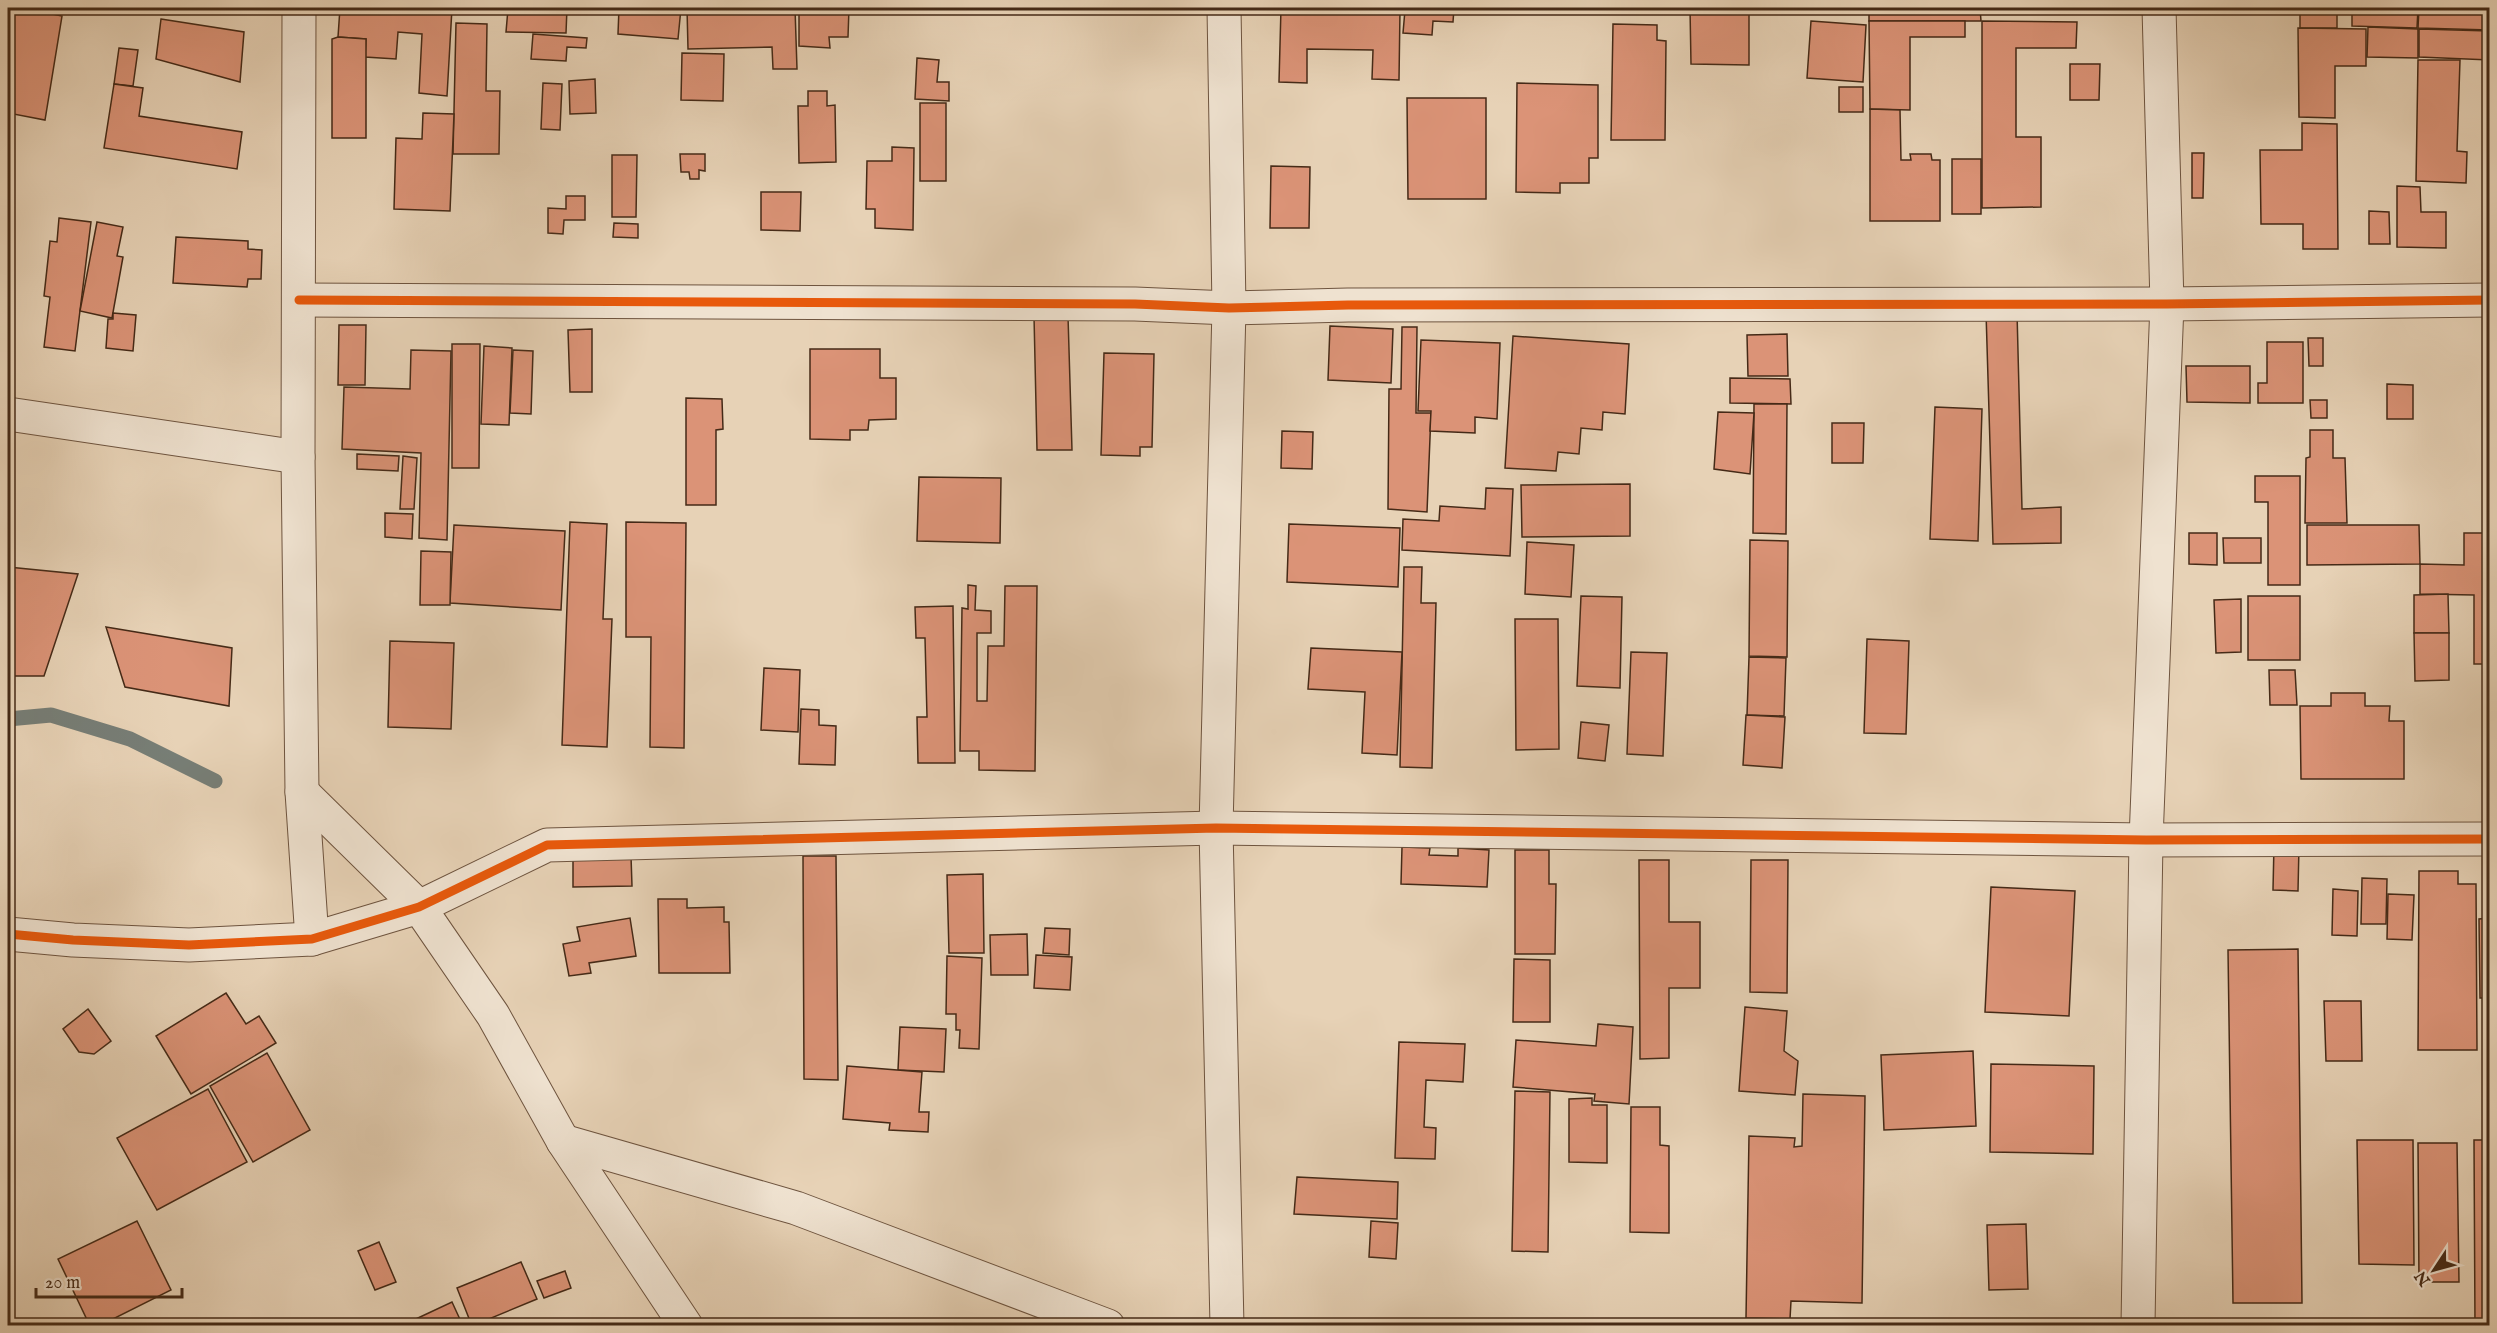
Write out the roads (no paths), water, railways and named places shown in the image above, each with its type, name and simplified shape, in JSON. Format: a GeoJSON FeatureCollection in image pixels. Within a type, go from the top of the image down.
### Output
{"type":"FeatureCollection","features":[{"type":"Feature","properties":{"kind":"street"},"geometry":{"type":"LineString","coordinates":[[299,8],[298,457],[302,792],[312,939]]}},
{"type":"Feature","properties":{"kind":"street"},"geometry":{"type":"LineString","coordinates":[[1224,8],[1229,308],[1216,828],[1227,1326]]}},
{"type":"Feature","properties":{"kind":"street"},"geometry":{"type":"LineString","coordinates":[[2139,1326],[2146,840],[2167,304],[2159,8]]}},
{"type":"Feature","properties":{"kind":"street"},"geometry":{"type":"LineString","coordinates":[[299,300],[1135,304],[1229,308],[1348,305],[2167,304],[2490,300]]}},
{"type":"Feature","properties":{"kind":"street"},"geometry":{"type":"LineString","coordinates":[[8,414],[298,457]]}},
{"type":"Feature","properties":{"kind":"street"},"geometry":{"type":"LineString","coordinates":[[302,792],[419,907],[493,1015],[563,1140],[686,1326]]}},
{"type":"Feature","properties":{"kind":"street"},"geometry":{"type":"LineString","coordinates":[[8,934],[73,940],[189,945],[312,939],[419,907],[547,845],[1216,828],[2146,840],[2490,839]]}},
{"type":"Feature","properties":{"kind":"street"},"geometry":{"type":"LineString","coordinates":[[563,1140],[795,1208],[1108,1326]]}},
{"type":"Feature","properties":{"kind":"waterway"},"geometry":{"type":"LineString","coordinates":[[8,719],[51,715],[130,739],[215,781]]}}]}
